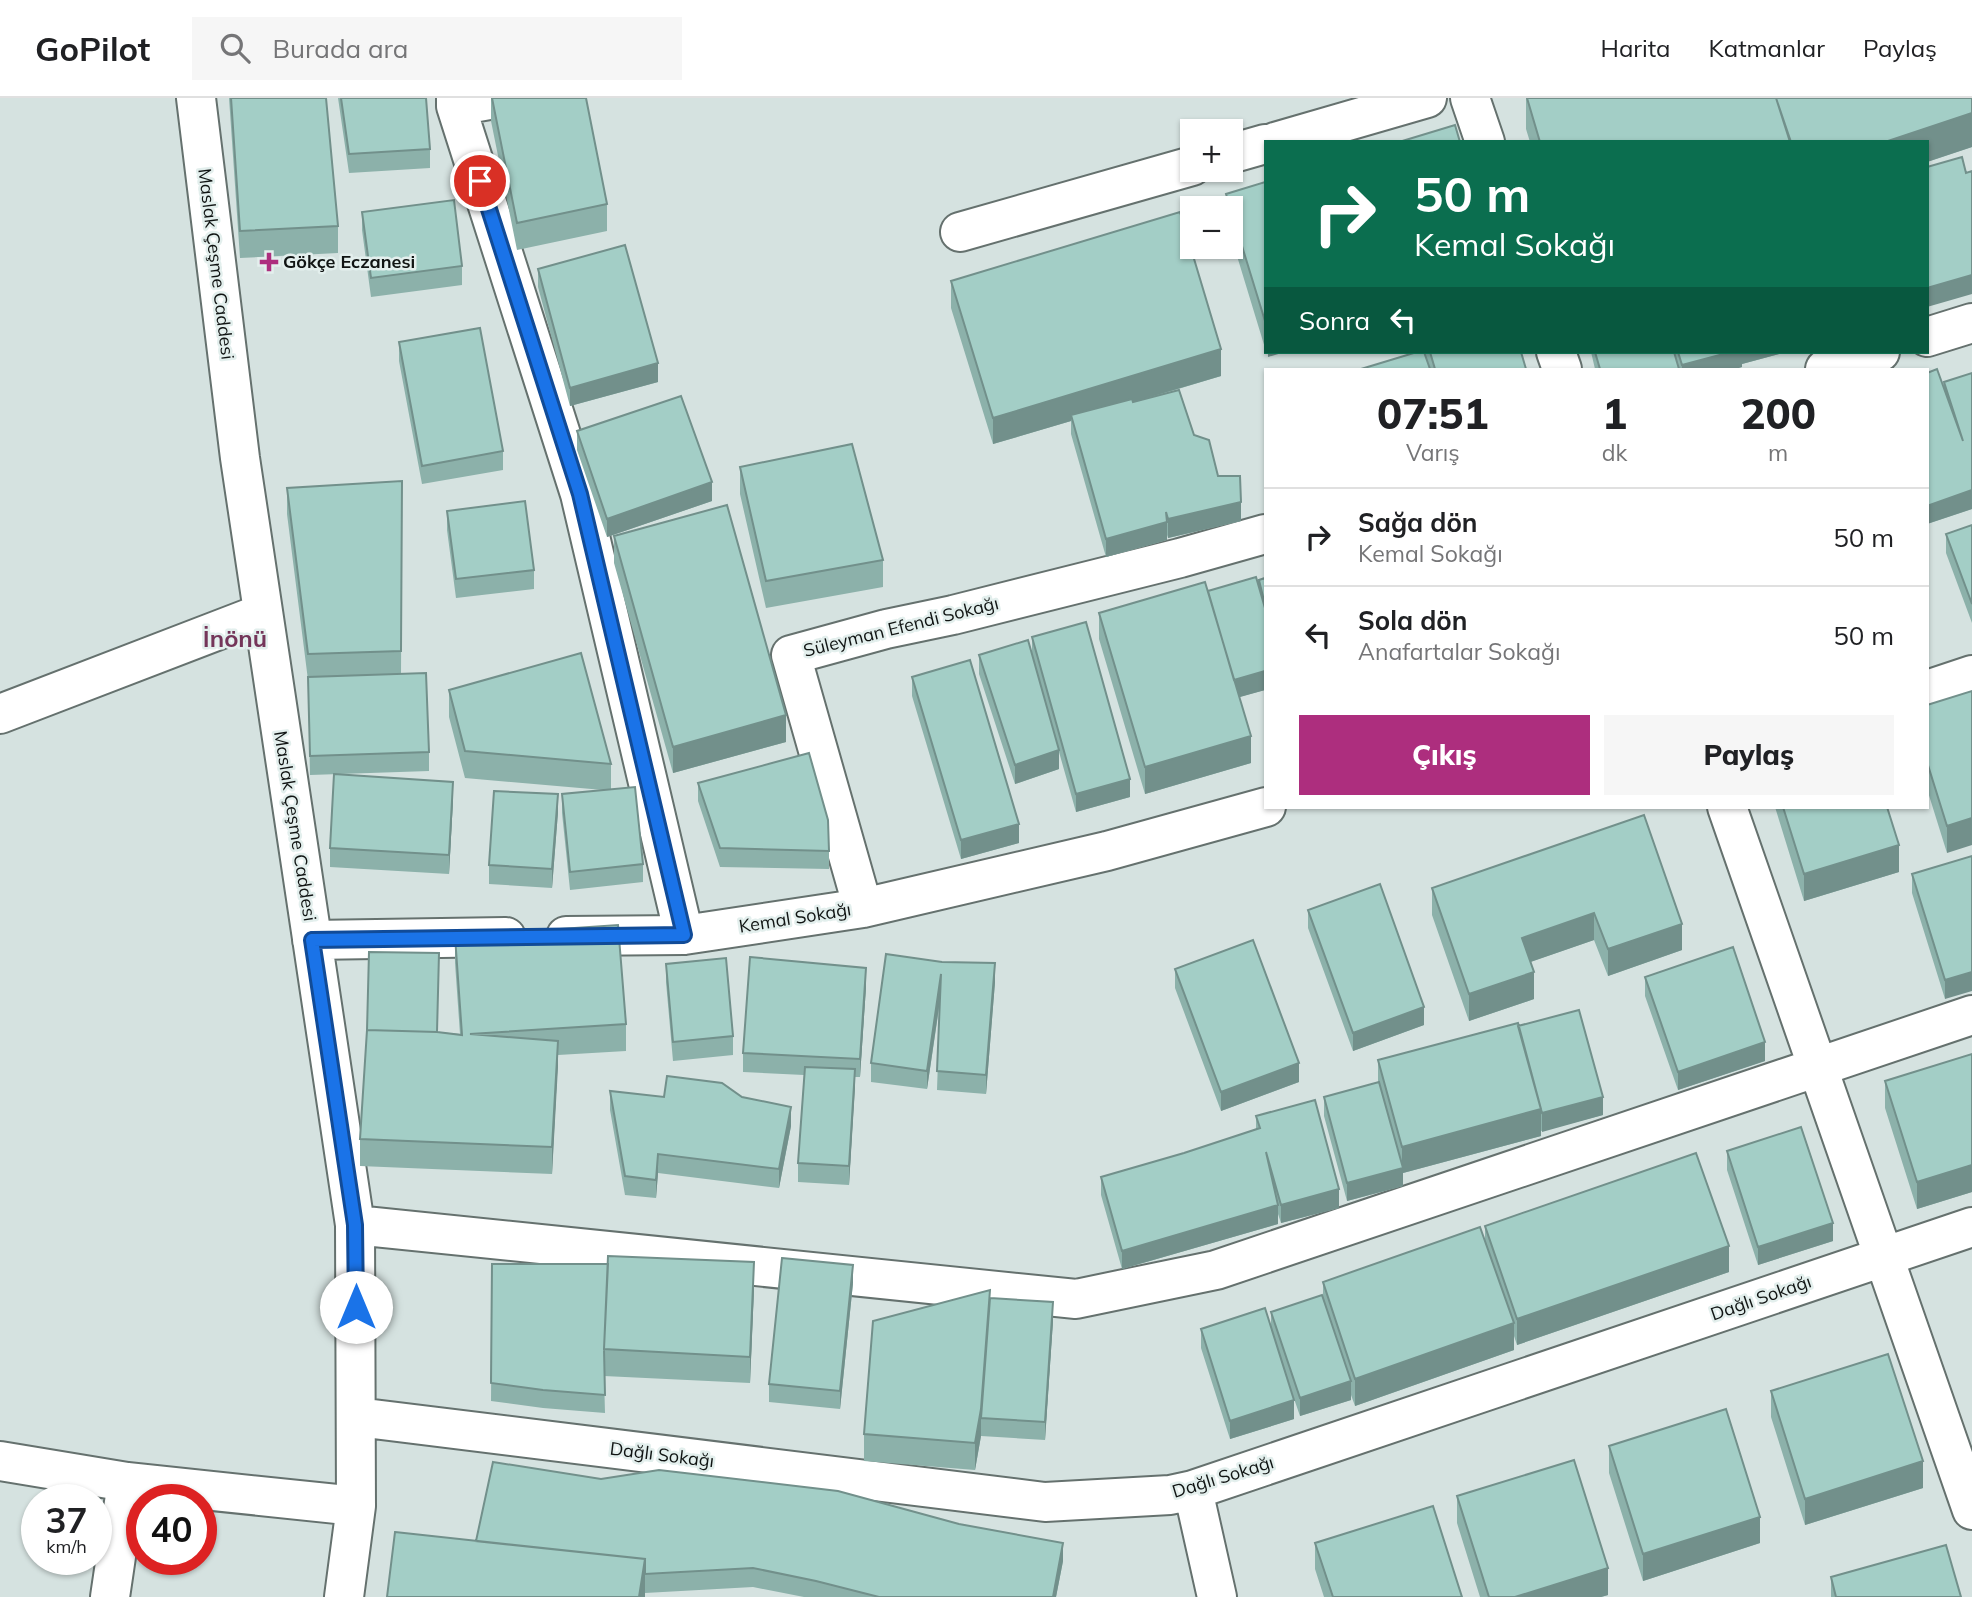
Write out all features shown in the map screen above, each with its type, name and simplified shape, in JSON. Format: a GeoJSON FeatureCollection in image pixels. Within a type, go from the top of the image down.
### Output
{"type":"FeatureCollection","features":[{"type":"Feature","properties":{"kind":"street","name":"Maslak Çeşme Caddesi"},"geometry":{"type":"LineString","coordinates":[[196,98],[240,458],[355,1225],[356,1506],[344,1597]]}},
{"type":"Feature","properties":{"kind":"street"},"geometry":{"type":"LineString","coordinates":[[500,98],[456,102],[580,494],[684,935]]}},
{"type":"Feature","properties":{"kind":"street"},"geometry":{"type":"LineString","coordinates":[[1282,140],[1427,98]]}},
{"type":"Feature","properties":{"kind":"street"},"geometry":{"type":"LineString","coordinates":[[1470,98],[1484,140]]}},
{"type":"Feature","properties":{"kind":"street"},"geometry":{"type":"LineString","coordinates":[[1243,151],[1264,144]]}},
{"type":"Feature","properties":{"kind":"street"},"geometry":{"type":"LineString","coordinates":[[960,232],[1180,169]]}},
{"type":"Feature","properties":{"kind":"street"},"geometry":{"type":"LineString","coordinates":[[1929,336],[1972,323]]}},
{"type":"Feature","properties":{"kind":"street"},"geometry":{"type":"LineString","coordinates":[[1828,368],[1874,354]]}},
{"type":"Feature","properties":{"kind":"street","name":"Süleyman Efendi Sokağı"},"geometry":{"type":"LineString","coordinates":[[863,908],[791,655],[886,629],[953,615],[1180,558],[1264,534]]}},
{"type":"Feature","properties":{"kind":"street"},"geometry":{"type":"LineString","coordinates":[[0,714],[263,614]]}},
{"type":"Feature","properties":{"kind":"street"},"geometry":{"type":"LineString","coordinates":[[1929,689],[1972,674]]}},
{"type":"Feature","properties":{"kind":"street","name":"Kemal Sokağı"},"geometry":{"type":"LineString","coordinates":[[312,940],[684,935],[863,908],[1107,852],[1264,808]]}},
{"type":"Feature","properties":{"kind":"street"},"geometry":{"type":"LineString","coordinates":[[1728,809],[1972,1510]]}},
{"type":"Feature","properties":{"kind":"street"},"geometry":{"type":"LineString","coordinates":[[355,1225],[1076,1299],[1216,1270],[1972,1015]]}},
{"type":"Feature","properties":{"kind":"street","name":"Dağlı Sokağı"},"geometry":{"type":"LineString","coordinates":[[357,1417],[1045,1502],[1170,1495],[1193,1490],[1972,1227]]}},
{"type":"Feature","properties":{"kind":"street"},"geometry":{"type":"LineString","coordinates":[[0,1461],[127,1482],[356,1506]]}},
{"type":"Feature","properties":{"kind":"street"},"geometry":{"type":"LineString","coordinates":[[110,1597],[127,1482]]}},
{"type":"Feature","properties":{"kind":"street"},"geometry":{"type":"LineString","coordinates":[[1193,1490],[1217,1597]]}},
{"type":"Feature","properties":{"kind":"building"},"geometry":{"type":"Polygon","coordinates":[[[231,98],[326,98],[338,226],[240,231],[231,98]]]}},
{"type":"Feature","properties":{"kind":"building"},"geometry":{"type":"Polygon","coordinates":[[[341,98],[426,98],[430,149],[349,154],[341,98]]]}},
{"type":"Feature","properties":{"kind":"building"},"geometry":{"type":"Polygon","coordinates":[[[492,98],[586,98],[607,204],[517,223],[492,98]]]}},
{"type":"Feature","properties":{"kind":"building"},"geometry":{"type":"Polygon","coordinates":[[[1527,98],[1776,98],[1789,140],[1539,140],[1527,98]]]}},
{"type":"Feature","properties":{"kind":"building"},"geometry":{"type":"Polygon","coordinates":[[[1776,98],[1972,98],[1972,113],[1891,140],[1790,140],[1776,98]]]}},
{"type":"Feature","properties":{"kind":"building"},"geometry":{"type":"Polygon","coordinates":[[[1455,125],[1459,140],[1406,140],[1455,125]]]}},
{"type":"Feature","properties":{"kind":"building"},"geometry":{"type":"Polygon","coordinates":[[[1962,157],[1966,173],[1972,171],[1972,275],[1929,287],[1929,166],[1962,157]]]}},
{"type":"Feature","properties":{"kind":"building"},"geometry":{"type":"Polygon","coordinates":[[[1264,182],[1264,318],[1243,249],[1243,196],[1227,196],[1264,182]]]}},
{"type":"Feature","properties":{"kind":"building"},"geometry":{"type":"Polygon","coordinates":[[[454,200],[462,266],[371,278],[362,212],[454,200]]]}},
{"type":"Feature","properties":{"kind":"building"},"geometry":{"type":"Polygon","coordinates":[[[1180,212],[1180,259],[1194,259],[1221,349],[993,418],[951,281],[1180,212]]]}},
{"type":"Feature","properties":{"kind":"building"},"geometry":{"type":"Polygon","coordinates":[[[625,245],[658,363],[570,388],[538,269],[625,245]]]}},
{"type":"Feature","properties":{"kind":"building"},"geometry":{"type":"Polygon","coordinates":[[[480,328],[503,451],[422,466],[399,342],[480,328]]]}},
{"type":"Feature","properties":{"kind":"building"},"geometry":{"type":"Polygon","coordinates":[[[1410,354],[1425,354],[1430,368],[1364,368],[1410,354]]]}},
{"type":"Feature","properties":{"kind":"building"},"geometry":{"type":"Polygon","coordinates":[[[1431,354],[1522,354],[1526,368],[1435,368],[1431,354]]]}},
{"type":"Feature","properties":{"kind":"building"},"geometry":{"type":"Polygon","coordinates":[[[1596,354],[1675,354],[1679,368],[1600,368],[1596,354]]]}},
{"type":"Feature","properties":{"kind":"building"},"geometry":{"type":"Polygon","coordinates":[[[1679,354],[1723,354],[1682,365],[1679,354]]]}},
{"type":"Feature","properties":{"kind":"building"},"geometry":{"type":"Polygon","coordinates":[[[1937,369],[1963,441],[1944,382],[1972,373],[1972,490],[1929,505],[1929,372],[1937,369]]]}},
{"type":"Feature","properties":{"kind":"building"},"geometry":{"type":"Polygon","coordinates":[[[1179,390],[1194,435],[1209,440],[1218,476],[1240,476],[1241,502],[1168,519],[1166,512],[1167,522],[1106,539],[1071,415],[1179,390]]]}},
{"type":"Feature","properties":{"kind":"building"},"geometry":{"type":"Polygon","coordinates":[[[681,396],[712,482],[607,519],[577,431],[681,396]]]}},
{"type":"Feature","properties":{"kind":"building"},"geometry":{"type":"Polygon","coordinates":[[[852,444],[883,560],[766,581],[740,467],[852,444]]]}},
{"type":"Feature","properties":{"kind":"building"},"geometry":{"type":"Polygon","coordinates":[[[402,481],[401,651],[308,654],[287,488],[402,481]]]}},
{"type":"Feature","properties":{"kind":"building"},"geometry":{"type":"Polygon","coordinates":[[[525,501],[534,570],[456,579],[447,511],[525,501]]]}},
{"type":"Feature","properties":{"kind":"building"},"geometry":{"type":"Polygon","coordinates":[[[727,505],[786,715],[673,747],[614,536],[727,505]]]}},
{"type":"Feature","properties":{"kind":"building"},"geometry":{"type":"Polygon","coordinates":[[[1972,525],[1972,604],[1946,534],[1972,525]]]}},
{"type":"Feature","properties":{"kind":"building"},"geometry":{"type":"Polygon","coordinates":[[[1256,577],[1264,605],[1264,671],[1234,680],[1208,591],[1256,577]]]}},
{"type":"Feature","properties":{"kind":"building"},"geometry":{"type":"Polygon","coordinates":[[[1264,578],[1264,601],[1259,580],[1264,578]]]}},
{"type":"Feature","properties":{"kind":"building"},"geometry":{"type":"Polygon","coordinates":[[[1205,582],[1251,736],[1145,767],[1099,613],[1205,582]]]}},
{"type":"Feature","properties":{"kind":"building"},"geometry":{"type":"Polygon","coordinates":[[[1086,622],[1130,779],[1076,794],[1032,637],[1086,622]]]}},
{"type":"Feature","properties":{"kind":"building"},"geometry":{"type":"Polygon","coordinates":[[[1028,640],[1059,750],[1015,765],[979,655],[1028,640]]]}},
{"type":"Feature","properties":{"kind":"building"},"geometry":{"type":"Polygon","coordinates":[[[581,653],[611,764],[465,751],[449,690],[581,653]]]}},
{"type":"Feature","properties":{"kind":"building"},"geometry":{"type":"Polygon","coordinates":[[[970,660],[1019,824],[961,840],[912,677],[970,660]]]}},
{"type":"Feature","properties":{"kind":"building"},"geometry":{"type":"Polygon","coordinates":[[[426,673],[429,752],[310,756],[308,677],[426,673]]]}},
{"type":"Feature","properties":{"kind":"building"},"geometry":{"type":"Polygon","coordinates":[[[1972,691],[1972,818],[1947,826],[1929,768],[1929,704],[1972,691]]]}},
{"type":"Feature","properties":{"kind":"building"},"geometry":{"type":"Polygon","coordinates":[[[809,753],[828,820],[829,851],[720,848],[698,783],[809,753]]]}},
{"type":"Feature","properties":{"kind":"building"},"geometry":{"type":"Polygon","coordinates":[[[334,774],[453,782],[449,855],[330,848],[334,774]]]}},
{"type":"Feature","properties":{"kind":"building"},"geometry":{"type":"Polygon","coordinates":[[[635,787],[643,864],[570,872],[562,794],[635,787]]]}},
{"type":"Feature","properties":{"kind":"building"},"geometry":{"type":"Polygon","coordinates":[[[494,791],[558,794],[552,869],[489,865],[494,791]]]}},
{"type":"Feature","properties":{"kind":"building"},"geometry":{"type":"Polygon","coordinates":[[[1784,809],[1888,809],[1899,845],[1804,874],[1784,809]]]}},
{"type":"Feature","properties":{"kind":"building"},"geometry":{"type":"Polygon","coordinates":[[[1644,815],[1682,924],[1608,949],[1594,913],[1522,938],[1534,972],[1469,994],[1432,888],[1644,815]]]}},
{"type":"Feature","properties":{"kind":"building"},"geometry":{"type":"Polygon","coordinates":[[[1972,856],[1972,972],[1945,980],[1912,874],[1972,856]]]}},
{"type":"Feature","properties":{"kind":"building"},"geometry":{"type":"Polygon","coordinates":[[[1380,884],[1424,1007],[1353,1033],[1308,910],[1380,884]]]}},
{"type":"Feature","properties":{"kind":"building"},"geometry":{"type":"Polygon","coordinates":[[[618,925],[626,1024],[470,1034],[558,1041],[552,1147],[360,1139],[367,1030],[462,1035],[455,936],[618,925]]]}},
{"type":"Feature","properties":{"kind":"building"},"geometry":{"type":"Polygon","coordinates":[[[1253,940],[1299,1063],[1221,1092],[1175,969],[1253,940]]]}},
{"type":"Feature","properties":{"kind":"building"},"geometry":{"type":"Polygon","coordinates":[[[1733,947],[1765,1042],[1678,1072],[1645,977],[1733,947]]]}},
{"type":"Feature","properties":{"kind":"building"},"geometry":{"type":"Polygon","coordinates":[[[369,952],[439,953],[437,1032],[367,1030],[369,952]]]}},
{"type":"Feature","properties":{"kind":"building"},"geometry":{"type":"Polygon","coordinates":[[[886,954],[942,962],[995,963],[986,1075],[937,1071],[941,974],[927,1071],[871,1063],[886,954]]]}},
{"type":"Feature","properties":{"kind":"building"},"geometry":{"type":"Polygon","coordinates":[[[750,957],[866,968],[860,1059],[743,1053],[750,957]]]}},
{"type":"Feature","properties":{"kind":"building"},"geometry":{"type":"Polygon","coordinates":[[[726,958],[733,1036],[673,1042],[666,964],[726,958]]]}},
{"type":"Feature","properties":{"kind":"building"},"geometry":{"type":"Polygon","coordinates":[[[1579,1010],[1603,1097],[1542,1113],[1518,1026],[1579,1010]]]}},
{"type":"Feature","properties":{"kind":"building"},"geometry":{"type":"Polygon","coordinates":[[[1518,1023],[1541,1109],[1402,1147],[1378,1060],[1518,1023]]]}},
{"type":"Feature","properties":{"kind":"building"},"geometry":{"type":"Polygon","coordinates":[[[1972,1054],[1972,1165],[1917,1182],[1885,1081],[1972,1054]]]}},
{"type":"Feature","properties":{"kind":"building"},"geometry":{"type":"Polygon","coordinates":[[[805,1067],[855,1069],[849,1166],[798,1163],[805,1067]]]}},
{"type":"Feature","properties":{"kind":"building"},"geometry":{"type":"Polygon","coordinates":[[[667,1076],[722,1083],[742,1097],[791,1107],[779,1169],[658,1154],[656,1180],[625,1176],[610,1091],[664,1097],[667,1076]]]}},
{"type":"Feature","properties":{"kind":"building"},"geometry":{"type":"Polygon","coordinates":[[[1379,1082],[1403,1168],[1347,1183],[1324,1097],[1379,1082]]]}},
{"type":"Feature","properties":{"kind":"building"},"geometry":{"type":"Polygon","coordinates":[[[1315,1100],[1339,1189],[1281,1205],[1266,1152],[1278,1205],[1122,1251],[1101,1177],[1260,1128],[1256,1116],[1315,1100]]]}},
{"type":"Feature","properties":{"kind":"building"},"geometry":{"type":"Polygon","coordinates":[[[1801,1127],[1833,1223],[1758,1247],[1727,1151],[1801,1127]]]}},
{"type":"Feature","properties":{"kind":"building"},"geometry":{"type":"Polygon","coordinates":[[[1696,1153],[1729,1246],[1517,1319],[1485,1226],[1696,1153]]]}},
{"type":"Feature","properties":{"kind":"building"},"geometry":{"type":"Polygon","coordinates":[[[1480,1227],[1514,1323],[1355,1379],[1323,1282],[1480,1227]]]}},
{"type":"Feature","properties":{"kind":"building"},"geometry":{"type":"Polygon","coordinates":[[[608,1256],[754,1262],[750,1357],[604,1349],[608,1256]]]}},
{"type":"Feature","properties":{"kind":"building"},"geometry":{"type":"Polygon","coordinates":[[[782,1258],[853,1265],[840,1391],[769,1384],[782,1258]]]}},
{"type":"Feature","properties":{"kind":"building"},"geometry":{"type":"Polygon","coordinates":[[[492,1264],[608,1264],[605,1395],[491,1383],[492,1264]]]}},
{"type":"Feature","properties":{"kind":"building"},"geometry":{"type":"Polygon","coordinates":[[[990,1290],[981,1409],[975,1443],[864,1434],[873,1321],[990,1290]]]}},
{"type":"Feature","properties":{"kind":"building"},"geometry":{"type":"Polygon","coordinates":[[[1322,1295],[1351,1381],[1300,1398],[1271,1312],[1322,1295]]]}},
{"type":"Feature","properties":{"kind":"building"},"geometry":{"type":"Polygon","coordinates":[[[990,1298],[1053,1302],[1045,1422],[981,1418],[990,1298]]]}},
{"type":"Feature","properties":{"kind":"building"},"geometry":{"type":"Polygon","coordinates":[[[1265,1308],[1294,1400],[1230,1421],[1201,1329],[1265,1308]]]}},
{"type":"Feature","properties":{"kind":"building"},"geometry":{"type":"Polygon","coordinates":[[[1888,1354],[1923,1461],[1805,1499],[1771,1391],[1888,1354]]]}},
{"type":"Feature","properties":{"kind":"building"},"geometry":{"type":"Polygon","coordinates":[[[1726,1409],[1760,1517],[1643,1554],[1609,1446],[1726,1409]]]}},
{"type":"Feature","properties":{"kind":"building"},"geometry":{"type":"Polygon","coordinates":[[[1574,1460],[1608,1568],[1515,1597],[1489,1597],[1457,1496],[1574,1460]]]}},
{"type":"Feature","properties":{"kind":"building"},"geometry":{"type":"Polygon","coordinates":[[[493,1462],[601,1479],[659,1470],[838,1491],[959,1524],[1063,1543],[1053,1597],[879,1597],[753,1568],[645,1574],[645,1559],[476,1541],[493,1462]]]}},
{"type":"Feature","properties":{"kind":"building"},"geometry":{"type":"Polygon","coordinates":[[[1433,1506],[1462,1597],[1333,1597],[1315,1543],[1433,1506]]]}},
{"type":"Feature","properties":{"kind":"building"},"geometry":{"type":"Polygon","coordinates":[[[395,1532],[645,1559],[639,1597],[387,1597],[395,1532]]]}},
{"type":"Feature","properties":{"kind":"building"},"geometry":{"type":"Polygon","coordinates":[[[1946,1545],[1961,1597],[1836,1597],[1831,1577],[1946,1545]]]}},
{"type":"Feature","properties":{"kind":"place","name":"Gökçe Eczanesi"},"geometry":{"type":"Point","coordinates":[269,262]}},
{"type":"Feature","properties":{"kind":"district","name":"İnönü"},"geometry":{"type":"Point","coordinates":[235,639]}},
{"type":"Feature","properties":{"kind":"route"},"geometry":{"type":"LineString","coordinates":[[356,1307],[355,1225],[312,940],[684,935],[580,494],[480,181]]}}]}
